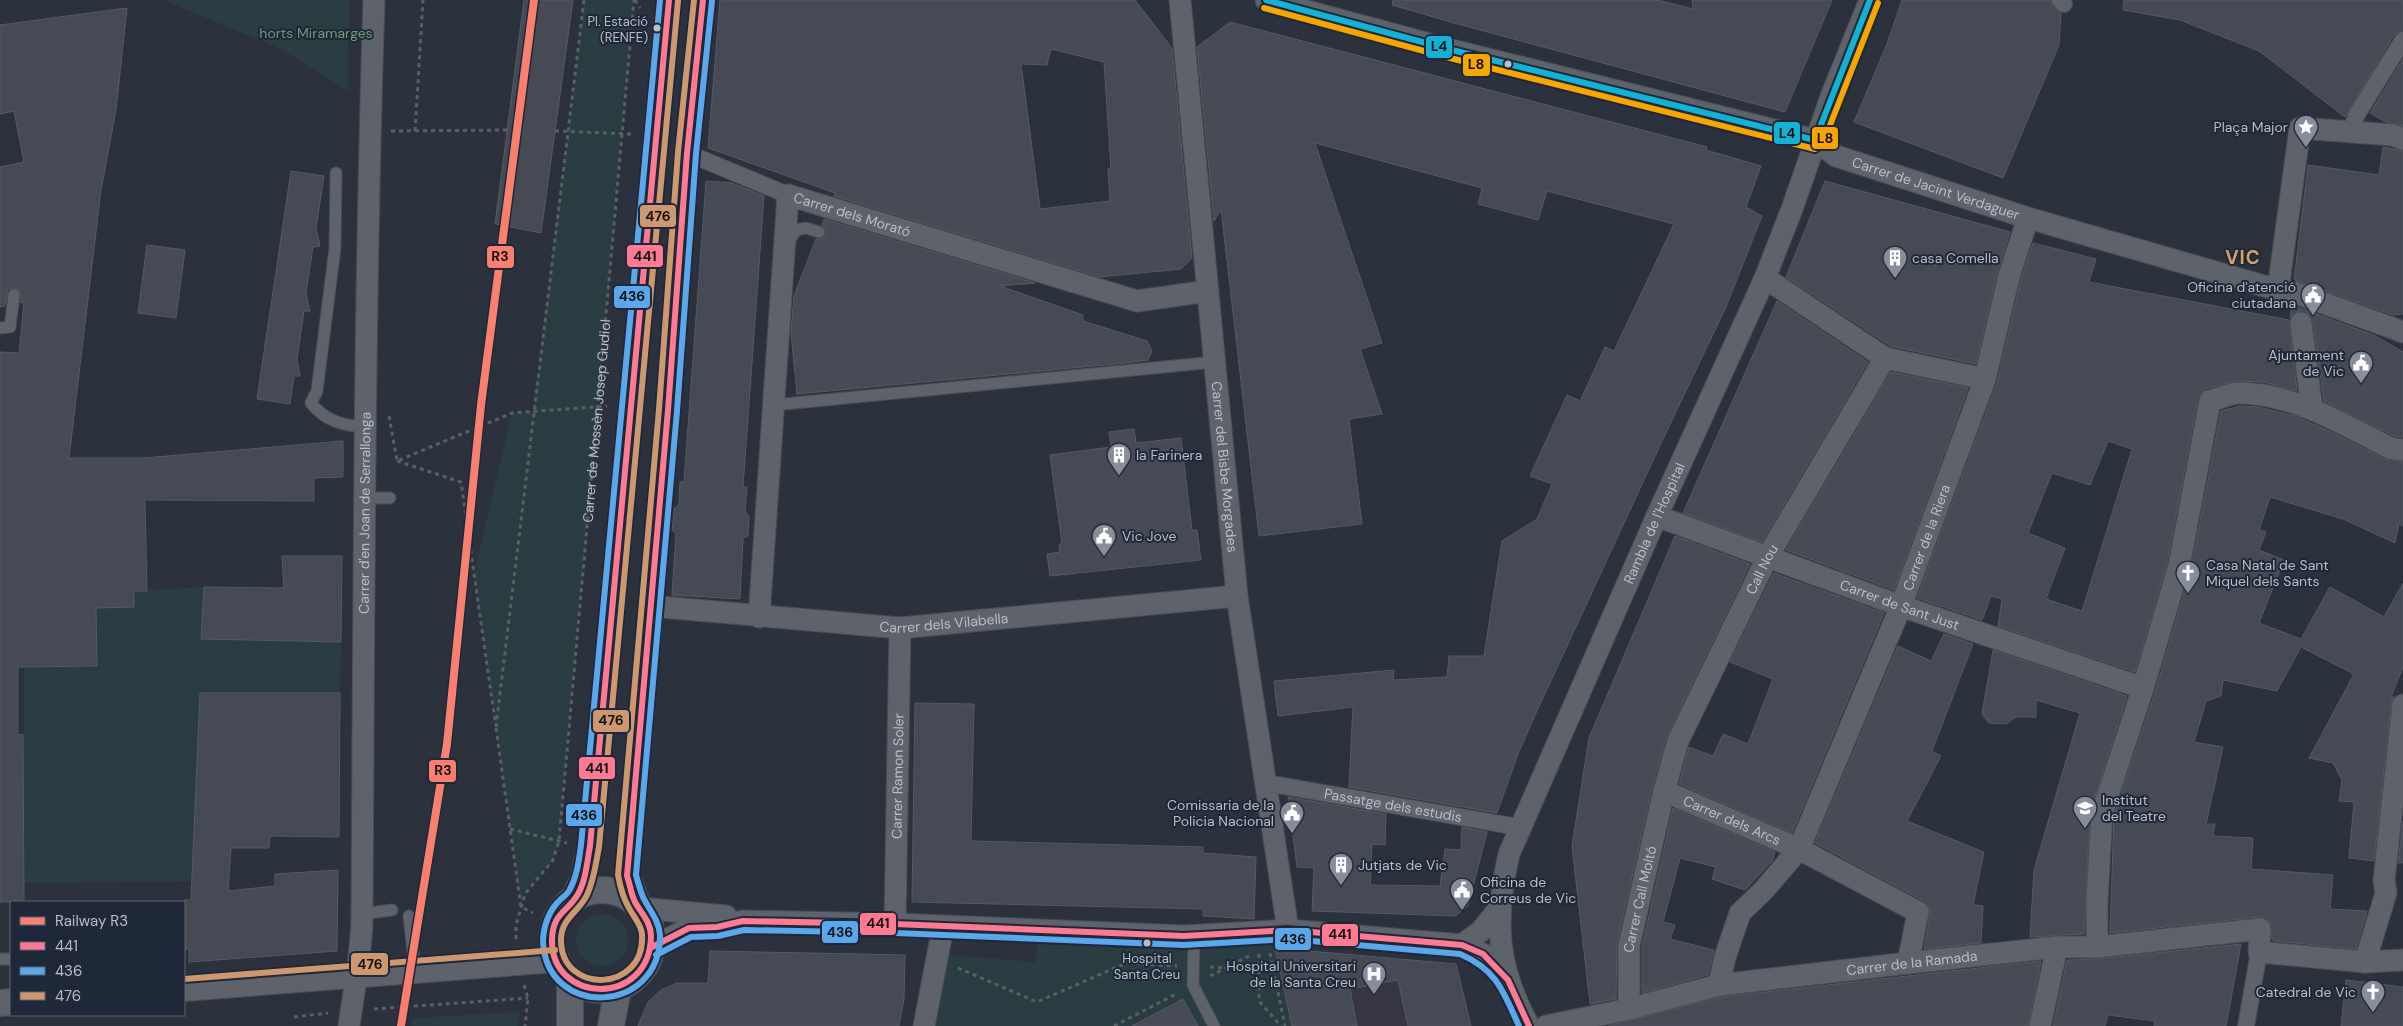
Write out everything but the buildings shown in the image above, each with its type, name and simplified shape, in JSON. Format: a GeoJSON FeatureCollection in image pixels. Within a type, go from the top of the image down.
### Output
{"type":"FeatureCollection","features":[{"type":"Feature","properties":{"kind":"street","name":"Carrer d'en Joan de Serrallonga"},"geometry":{"type":"LineString","coordinates":[[350,1018],[355,974],[362,940],[365,498],[370,131],[374,0]]}},
{"type":"Feature","properties":{"kind":"street","name":"Carrer del Bisbe Morgades"},"geometry":{"type":"LineString","coordinates":[[1180,0],[1237,596],[1288,930]]}},
{"type":"Feature","properties":{"kind":"street","name":"Carrer de Jacint Verdaguer"},"geometry":{"type":"LineString","coordinates":[[1266,0],[1461,52],[1816,140],[1836,156],[2028,218]]}},
{"type":"Feature","properties":{"kind":"street","name":"Rambla de l'Hospital"},"geometry":{"type":"LineString","coordinates":[[1529,1026],[1508,980],[1499,936],[1500,907],[1508,854],[1518,827],[1765,278],[1870,0]]}},
{"type":"Feature","properties":{"kind":"street"},"geometry":{"type":"LineString","coordinates":[[576,898],[584,877],[590,846],[668,5]]}},
{"type":"Feature","properties":{"kind":"street"},"geometry":{"type":"LineString","coordinates":[[185,988],[518,962],[563,969],[593,990],[618,988],[630,982],[648,961],[652,947],[652,934],[648,920],[638,906],[627,876],[687,153],[702,6]]}},
{"type":"Feature","properties":{"kind":"street"},"geometry":{"type":"LineString","coordinates":[[2345,131],[2403,40]]}},
{"type":"Feature","properties":{"kind":"street"},"geometry":{"type":"LineString","coordinates":[[2278,290],[2300,128],[2393,135],[2403,138]]}},
{"type":"Feature","properties":{"kind":"street"},"geometry":{"type":"LineString","coordinates":[[687,153],[788,195]]}},
{"type":"Feature","properties":{"kind":"street","name":"Carrer dels Morató"},"geometry":{"type":"LineString","coordinates":[[759,616],[788,195],[1137,301],[1208,291]]}},
{"type":"Feature","properties":{"kind":"street"},"geometry":{"type":"LineString","coordinates":[[2028,218],[2278,290],[2293,292],[2403,332]]}},
{"type":"Feature","properties":{"kind":"street","name":"Carrer de la Riera"},"geometry":{"type":"LineString","coordinates":[[1719,986],[1725,957],[1740,913],[1763,891],[1799,849],[1901,606],[1985,379],[2009,276],[2028,218]]}},
{"type":"Feature","properties":{"kind":"street"},"geometry":{"type":"LineString","coordinates":[[1765,278],[1885,358],[1985,379]]}},
{"type":"Feature","properties":{"kind":"street"},"geometry":{"type":"LineString","coordinates":[[2301,323],[2312,409]]}},
{"type":"Feature","properties":{"kind":"street","name":"Call Nou"},"geometry":{"type":"LineString","coordinates":[[1664,792],[1678,741],[1768,556],[1885,358]]}},
{"type":"Feature","properties":{"kind":"street"},"geometry":{"type":"LineString","coordinates":[[2097,947],[2096,901],[2102,813],[2180,566],[2210,401],[2238,393],[2312,409],[2390,448],[2403,450]]}},
{"type":"Feature","properties":{"kind":"street","name":"Carrer de Sant Just"},"geometry":{"type":"LineString","coordinates":[[1656,518],[1662,518],[1768,556],[1901,606],[2143,688]]}},
{"type":"Feature","properties":{"kind":"street","name":"Carrer dels Vilabella"},"geometry":{"type":"LineString","coordinates":[[650,606],[900,628],[1237,596]]}},
{"type":"Feature","properties":{"kind":"street","name":"Carrer Ramon Soler"},"geometry":{"type":"LineString","coordinates":[[895,924],[900,628]]}},
{"type":"Feature","properties":{"kind":"street"},"geometry":{"type":"LineString","coordinates":[[2364,962],[2394,889],[2384,880],[2403,705]]}},
{"type":"Feature","properties":{"kind":"street","name":"Passatge dels estudis"},"geometry":{"type":"LineString","coordinates":[[1266,783],[1518,827]]}},
{"type":"Feature","properties":{"kind":"street","name":"Carrer dels Arcs"},"geometry":{"type":"LineString","coordinates":[[1664,792],[1799,849],[1918,912],[1908,962]]}},
{"type":"Feature","properties":{"kind":"street","name":"Carrer Call Moltó"},"geometry":{"type":"LineString","coordinates":[[1629,1009],[1629,946],[1664,792]]}},
{"type":"Feature","properties":{"kind":"street"},"geometry":{"type":"LineString","coordinates":[[570,1026],[563,969],[552,946],[555,925],[565,907],[576,898],[585,893],[607,891],[628,898],[638,906],[719,914],[743,921]]}},
{"type":"Feature","properties":{"kind":"street","name":"Rambla de l'Hospital"},"geometry":{"type":"LineString","coordinates":[[1462,945],[1481,931],[1500,907]]}},
{"type":"Feature","properties":{"kind":"street"},"geometry":{"type":"LineString","coordinates":[[652,947],[689,928],[717,927],[743,921],[895,924],[1194,935],[1288,930],[1462,945]]}},
{"type":"Feature","properties":{"kind":"street"},"geometry":{"type":"LineString","coordinates":[[924,1026],[943,927]]}},
{"type":"Feature","properties":{"kind":"street","name":"Carrer de la Ramada"},"geometry":{"type":"LineString","coordinates":[[1546,1026],[1629,1009],[1719,986],[1908,962],[2057,947],[2097,947],[2260,929],[2259,952]]}},
{"type":"Feature","properties":{"kind":"street","name":"Rambla de l'Hospital"},"geometry":{"type":"LineString","coordinates":[[1462,945],[1483,954],[1508,980]]}},
{"type":"Feature","properties":{"kind":"street"},"geometry":{"type":"LineString","coordinates":[[2040,1026],[2057,947]]}},
{"type":"Feature","properties":{"kind":"street"},"geometry":{"type":"LineString","coordinates":[[2246,1026],[2259,952],[2364,962],[2403,960]]}},
{"type":"Feature","properties":{"kind":"street"},"geometry":{"type":"LineString","coordinates":[[611,1026],[618,988]]}},
{"type":"Feature","properties":{"kind":"lane"},"geometry":{"type":"LineString","coordinates":[[336,173],[335,248],[317,391],[310,404],[320,414],[348,426],[366,427]]}},
{"type":"Feature","properties":{"kind":"lane"},"geometry":{"type":"LineString","coordinates":[[774,406],[782,392],[790,238],[796,230],[806,228],[819,232]]}},
{"type":"Feature","properties":{"kind":"lane"},"geometry":{"type":"LineString","coordinates":[[0,328],[10,327],[14,295]]}},
{"type":"Feature","properties":{"kind":"lane"},"geometry":{"type":"LineString","coordinates":[[774,406],[1215,362]]}},
{"type":"Feature","properties":{"kind":"lane"},"geometry":{"type":"LineString","coordinates":[[365,498],[390,498]]}},
{"type":"Feature","properties":{"kind":"lane"},"geometry":{"type":"LineString","coordinates":[[362,914],[392,910]]}},
{"type":"Feature","properties":{"kind":"lane"},"geometry":{"type":"LineString","coordinates":[[410,916],[415,970]]}},
{"type":"Feature","properties":{"kind":"lane"},"geometry":{"type":"LineString","coordinates":[[1194,935],[1193,985],[1214,1026]]}},
{"type":"Feature","properties":{"kind":"path"},"geometry":{"type":"LineString","coordinates":[[424,0],[415,131],[508,130]]}},
{"type":"Feature","properties":{"kind":"path"},"geometry":{"type":"LineString","coordinates":[[496,728],[584,0]]}},
{"type":"Feature","properties":{"kind":"path"},"geometry":{"type":"LineString","coordinates":[[634,0],[640,8]]}},
{"type":"Feature","properties":{"kind":"path","name":"Carrer de Mossèn Josep Gudiol"},"geometry":{"type":"LineString","coordinates":[[518,962],[516,925],[525,894],[552,860],[559,841],[634,0]]}},
{"type":"Feature","properties":{"kind":"path"},"geometry":{"type":"LineString","coordinates":[[555,131],[631,134]]}},
{"type":"Feature","properties":{"kind":"path"},"geometry":{"type":"LineString","coordinates":[[397,462],[512,412],[598,406],[631,407]]}},
{"type":"Feature","properties":{"kind":"path"},"geometry":{"type":"LineString","coordinates":[[388,409],[397,462]]}},
{"type":"Feature","properties":{"kind":"path"},"geometry":{"type":"LineString","coordinates":[[397,462],[461,482],[521,907],[533,912]]}},
{"type":"Feature","properties":{"kind":"path"},"geometry":{"type":"LineString","coordinates":[[510,829],[572,844]]}},
{"type":"Feature","properties":{"kind":"path"},"geometry":{"type":"LineString","coordinates":[[1269,946],[1285,1026]]}},
{"type":"Feature","properties":{"kind":"path"},"geometry":{"type":"LineString","coordinates":[[1259,951],[1259,1001],[1281,1026]]}},
{"type":"Feature","properties":{"kind":"path"},"geometry":{"type":"LineString","coordinates":[[957,967],[1037,1002],[1126,963],[1225,968]]}},
{"type":"Feature","properties":{"kind":"path"},"geometry":{"type":"LineString","coordinates":[[294,1017],[350,1018],[528,998],[525,1026]]}},
{"type":"Feature","properties":{"kind":"shaded area","name":"Hospital Universitari de la Santa Creu"},"geometry":{"type":"Polygon","coordinates":[[[1275,948],[1456,964],[1471,1026],[1292,1026],[1275,948]]]}},
{"type":"Feature","properties":{"kind":"green space","name":"horts Miramarges"},"geometry":{"type":"Polygon","coordinates":[[[163,0],[349,0],[348,91],[281,49],[163,0]]]}},
{"type":"Feature","properties":{"kind":"green space"},"geometry":{"type":"Polygon","coordinates":[[[584,0],[634,0],[559,841],[553,860],[525,894],[521,907],[474,574],[512,413],[533,411],[584,0]]]}},
{"type":"Feature","properties":{"kind":"green space"},"geometry":{"type":"Polygon","coordinates":[[[204,587],[202,639],[341,642],[340,693],[192,881],[24,883],[24,807],[18,807],[24,797],[24,667],[97,666],[96,608],[133,607],[134,591],[204,587]]]}},
{"type":"Feature","properties":{"kind":"green space"},"geometry":{"type":"Polygon","coordinates":[[[597,914],[607,914],[621,921],[628,935],[628,945],[621,959],[607,966],[597,966],[587,962],[580,955],[576,945],[576,935],[580,925],[587,918],[597,914]]]}},
{"type":"Feature","properties":{"kind":"green space"},"geometry":{"type":"Polygon","coordinates":[[[1273,939],[1292,1026],[931,1026],[945,955],[1036,962],[1037,944],[1166,949],[1273,939]]]}},
{"type":"Feature","properties":{"kind":"green space"},"geometry":{"type":"Polygon","coordinates":[[[519,1012],[518,1026],[412,1026],[413,1018],[519,1012]]]}},
{"type":"Feature","properties":{"kind":"rail line","name":"R3"},"geometry":{"type":"LineString","coordinates":[[401,1026],[447,744],[481,405],[534,0]]}},
{"type":"Feature","properties":{"kind":"transit line","name":"436"},"geometry":{"type":"LineString","coordinates":[[660,0],[581,845],[572,884],[568,892],[556,904],[550,914],[543,936],[549,967],[563,985],[582,995],[603,997],[624,993],[643,981],[655,961],[660,935],[658,925],[643,897],[636,875],[677,411],[696,154],[712,1]]}},
{"type":"Feature","properties":{"kind":"transit line","name":"441"},"geometry":{"type":"LineString","coordinates":[[669,0],[590,846],[581,889],[555,923],[552,939],[556,960],[566,976],[582,986],[600,989],[619,986],[635,976],[646,959],[651,936],[648,922],[637,906],[627,876],[668,410],[687,153],[703,0]]}},
{"type":"Feature","properties":{"kind":"transit line","name":"476"},"geometry":{"type":"LineString","coordinates":[[678,1],[599,847],[587,895],[564,926],[561,940],[565,958],[574,971],[587,978],[603,980],[618,977],[631,968],[639,954],[642,935],[639,924],[625,900],[618,875],[659,409],[678,152],[694,0]]}},
{"type":"Feature","properties":{"kind":"transit line","name":"L4"},"geometry":{"type":"LineString","coordinates":[[1266,0],[1452,50],[1815,140],[1870,0]]}},
{"type":"Feature","properties":{"kind":"transit line","name":"L8"},"geometry":{"type":"LineString","coordinates":[[1264,8],[1450,58],[1815,149],[1823,143],[1878,3]]}},
{"type":"Feature","properties":{"kind":"transit line","name":"441"},"geometry":{"type":"LineString","coordinates":[[652,947],[689,928],[717,927],[743,921],[895,924],[1184,936],[1288,930],[1462,945],[1483,954],[1508,980],[1529,1026]]}},
{"type":"Feature","properties":{"kind":"transit line","name":"436"},"geometry":{"type":"LineString","coordinates":[[656,955],[691,937],[718,936],[744,930],[895,933],[1184,945],[1288,939],[1460,954],[1473,960],[1491,975],[1503,992],[1519,1026]]}},
{"type":"Feature","properties":{"kind":"transit line","name":"476"},"geometry":{"type":"LineString","coordinates":[[185,979],[555,950]]}},
{"type":"Feature","properties":{"kind":"place","name":"Pl. Estació (RENFE)"},"geometry":{"type":"Point","coordinates":[657,28]}},
{"type":"Feature","properties":{"kind":"place","name":"Plaça Major"},"geometry":{"type":"Point","coordinates":[2306,148]}},
{"type":"Feature","properties":{"kind":"place","name":"casa Comella"},"geometry":{"type":"Point","coordinates":[1895,279]}},
{"type":"Feature","properties":{"kind":"place","name":"Oficina d'atenció ciutadana"},"geometry":{"type":"Point","coordinates":[2313,316]}},
{"type":"Feature","properties":{"kind":"place","name":"Ajuntament de Vic"},"geometry":{"type":"Point","coordinates":[2361,384]}},
{"type":"Feature","properties":{"kind":"place","name":"la Farinera"},"geometry":{"type":"Point","coordinates":[1119,476]}},
{"type":"Feature","properties":{"kind":"place","name":"Vic Jove"},"geometry":{"type":"Point","coordinates":[1104,557]}},
{"type":"Feature","properties":{"kind":"place","name":"Casa Natal de Sant Miquel dels Sants"},"geometry":{"type":"Point","coordinates":[2188,594]}},
{"type":"Feature","properties":{"kind":"place","name":"Institut del Teatre"},"geometry":{"type":"Point","coordinates":[2085,829]}},
{"type":"Feature","properties":{"kind":"place","name":"Comissaria de la Policia Nacional"},"geometry":{"type":"Point","coordinates":[1292,834]}},
{"type":"Feature","properties":{"kind":"place","name":"Jutjats de Vic"},"geometry":{"type":"Point","coordinates":[1341,886]}},
{"type":"Feature","properties":{"kind":"place","name":"Oficina de Correus de Vic"},"geometry":{"type":"Point","coordinates":[1462,911]}},
{"type":"Feature","properties":{"kind":"place","name":"Hospital Santa Creu"},"geometry":{"type":"Point","coordinates":[1147,943]}},
{"type":"Feature","properties":{"kind":"place","name":"Hospital Universitari de la Santa Creu"},"geometry":{"type":"Point","coordinates":[1374,995]}},
{"type":"Feature","properties":{"kind":"place","name":"Catedral de Vic"},"geometry":{"type":"Point","coordinates":[2373,1013]}},
{"type":"Feature","properties":{"kind":"district","name":"VIC"},"geometry":{"type":"Point","coordinates":[2243,257]}}]}
